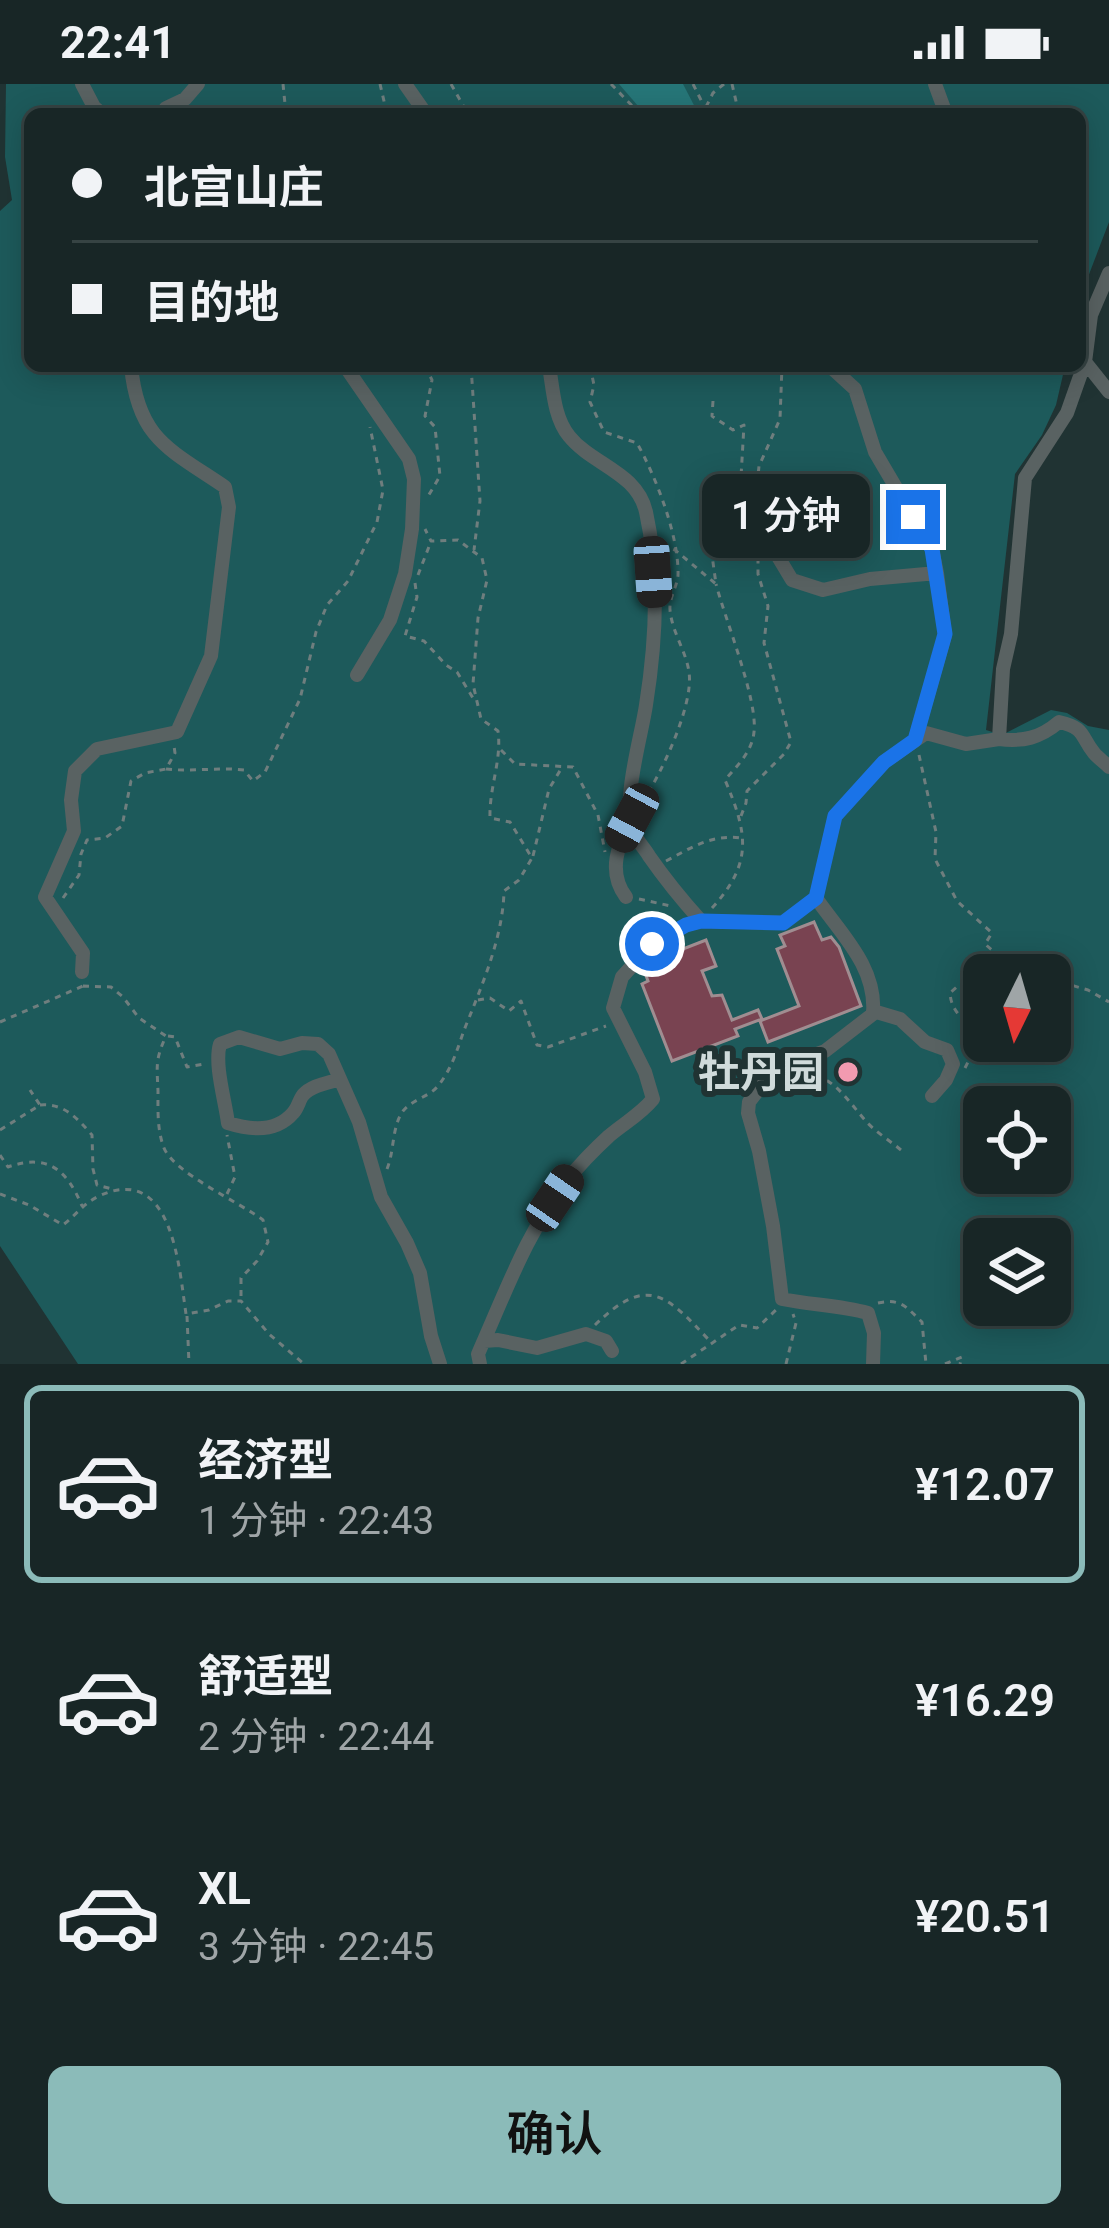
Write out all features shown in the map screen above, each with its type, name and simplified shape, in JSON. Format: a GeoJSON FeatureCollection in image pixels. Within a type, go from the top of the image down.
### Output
{"type":"FeatureCollection","features":[{"type":"Feature","properties":{"kind":"street"},"geometry":{"type":"LineString","coordinates":[[1086,336],[1109,273]]}},
{"type":"Feature","properties":{"kind":"street"},"geometry":{"type":"LineString","coordinates":[[1086,362],[1109,392]]}},
{"type":"Feature","properties":{"kind":"street"},"geometry":{"type":"LineString","coordinates":[[83,979],[83,953],[45,897],[74,831],[75,771],[97,749],[177,731],[211,656],[230,507],[225,487],[157,440],[134,400],[131,372]]}},
{"type":"Feature","properties":{"kind":"street"},"geometry":{"type":"LineString","coordinates":[[349,372],[409,459],[414,478],[410,578],[357,675]]}},
{"type":"Feature","properties":{"kind":"street"},"geometry":{"type":"LineString","coordinates":[[549,372],[559,418],[569,436],[623,475],[644,504],[656,604],[630,802],[633,832],[697,916]]}},
{"type":"Feature","properties":{"kind":"street"},"geometry":{"type":"LineString","coordinates":[[836,372],[855,389],[874,452],[932,549],[945,634],[915,740]]}},
{"type":"Feature","properties":{"kind":"street"},"geometry":{"type":"LineString","coordinates":[[999,739],[1024,478],[1067,413],[1078,372]]}},
{"type":"Feature","properties":{"kind":"street"},"geometry":{"type":"LineString","coordinates":[[751,546],[777,555],[792,580],[823,590],[870,579],[937,573]]}},
{"type":"Feature","properties":{"kind":"street"},"geometry":{"type":"LineString","coordinates":[[480,1364],[478,1354],[503,1292],[541,1220],[570,1177],[653,1100],[645,1072],[613,1008],[622,977],[652,944],[697,916],[783,923],[816,898],[835,816],[884,762],[926,734],[967,744],[999,739],[1021,742],[1047,733],[1059,722],[1066,723],[1082,730],[1092,751],[1109,767]]}},
{"type":"Feature","properties":{"kind":"street"},"geometry":{"type":"LineString","coordinates":[[626,897],[620,891],[615,863],[618,844],[632,818]]}},
{"type":"Feature","properties":{"kind":"street"},"geometry":{"type":"LineString","coordinates":[[816,898],[858,952],[874,997],[873,1011],[825,1051],[770,1076],[748,1102],[748,1113],[773,1226],[782,1299],[868,1313],[874,1333],[873,1364]]}},
{"type":"Feature","properties":{"kind":"street"},"geometry":{"type":"LineString","coordinates":[[873,1011],[900,1019],[925,1042],[947,1050],[952,1064],[932,1096]]}},
{"type":"Feature","properties":{"kind":"street"},"geometry":{"type":"LineString","coordinates":[[340,1079],[304,1094],[295,1112],[280,1124],[251,1130],[228,1123],[215,1058],[220,1044],[239,1037],[280,1049],[302,1042],[318,1044],[329,1054],[359,1122],[376,1186],[420,1273],[430,1336],[440,1364]]}},
{"type":"Feature","properties":{"kind":"street"},"geometry":{"type":"LineString","coordinates":[[484,1341],[537,1348],[586,1334],[606,1341],[612,1351]]}},
{"type":"Feature","properties":{"kind":"path"},"geometry":{"type":"LineString","coordinates":[[611,84],[634,108]]}},
{"type":"Feature","properties":{"kind":"path"},"geometry":{"type":"LineString","coordinates":[[693,84],[705,108]]}},
{"type":"Feature","properties":{"kind":"path"},"geometry":{"type":"LineString","coordinates":[[705,108],[724,84]]}},
{"type":"Feature","properties":{"kind":"path"},"geometry":{"type":"LineString","coordinates":[[422,507],[440,476],[435,427],[425,416],[432,380],[428,372]]}},
{"type":"Feature","properties":{"kind":"path"},"geometry":{"type":"LineString","coordinates":[[471,372],[480,501],[473,552]]}},
{"type":"Feature","properties":{"kind":"path"},"geometry":{"type":"LineString","coordinates":[[740,816],[747,791],[791,742],[764,643],[768,606],[751,546],[759,466],[780,419],[782,372]]}},
{"type":"Feature","properties":{"kind":"path"},"geometry":{"type":"LineString","coordinates":[[56,912],[80,875],[87,840],[105,838],[122,826],[131,781],[145,772],[166,769],[244,770],[253,781],[266,772],[299,699],[327,605],[348,581],[377,522],[382,490],[369,401]]}},
{"type":"Feature","properties":{"kind":"path"},"geometry":{"type":"LineString","coordinates":[[712,401],[712,416],[733,430],[744,425],[741,477],[730,516],[751,546]]}},
{"type":"Feature","properties":{"kind":"path"},"geometry":{"type":"LineString","coordinates":[[412,529],[426,529],[430,541],[410,578],[417,597],[405,637],[424,641],[457,672],[477,705]]}},
{"type":"Feature","properties":{"kind":"path"},"geometry":{"type":"LineString","coordinates":[[430,541],[458,540],[482,559],[487,580],[472,684],[481,718],[498,731],[490,818],[510,822],[532,858]]}},
{"type":"Feature","properties":{"kind":"path"},"geometry":{"type":"LineString","coordinates":[[652,541],[675,550],[716,584]]}},
{"type":"Feature","properties":{"kind":"path"},"geometry":{"type":"LineString","coordinates":[[626,897],[697,916],[732,887],[744,853],[740,816],[725,780],[748,752],[754,730],[752,704],[716,584],[711,548],[727,559],[732,545],[751,546]]}},
{"type":"Feature","properties":{"kind":"path"},"geometry":{"type":"LineString","coordinates":[[166,769],[175,753],[172,733]]}},
{"type":"Feature","properties":{"kind":"path"},"geometry":{"type":"LineString","coordinates":[[915,740],[936,832],[935,859],[957,901],[992,933],[986,944],[997,954]]}},
{"type":"Feature","properties":{"kind":"path"},"geometry":{"type":"LineString","coordinates":[[500,748],[515,764],[573,767],[598,815],[604,851],[615,863]]}},
{"type":"Feature","properties":{"kind":"path"},"geometry":{"type":"LineString","coordinates":[[376,1186],[390,1164],[399,1116],[408,1105],[435,1090],[459,1053],[504,908],[504,891],[519,880],[532,858],[549,789],[562,766]]}},
{"type":"Feature","properties":{"kind":"path"},"geometry":{"type":"LineString","coordinates":[[656,866],[708,839],[742,838]]}},
{"type":"Feature","properties":{"kind":"path"},"geometry":{"type":"LineString","coordinates":[[0,1022],[83,979],[111,987],[139,1018],[175,1037],[187,1066],[215,1058]]}},
{"type":"Feature","properties":{"kind":"path"},"geometry":{"type":"LineString","coordinates":[[963,984],[950,993],[950,1003],[963,1019]]}},
{"type":"Feature","properties":{"kind":"path"},"geometry":{"type":"LineString","coordinates":[[1071,985],[1109,1002]]}},
{"type":"Feature","properties":{"kind":"path"},"geometry":{"type":"LineString","coordinates":[[477,1001],[490,998],[509,1011],[520,1001],[537,1045],[572,1040],[619,1020]]}},
{"type":"Feature","properties":{"kind":"path"},"geometry":{"type":"LineString","coordinates":[[166,1036],[155,1061],[165,1153],[263,1220],[268,1242],[241,1278],[241,1301],[304,1364]]}},
{"type":"Feature","properties":{"kind":"path"},"geometry":{"type":"LineString","coordinates":[[786,1066],[819,1074],[845,1094],[866,1122],[902,1150]]}},
{"type":"Feature","properties":{"kind":"path"},"geometry":{"type":"LineString","coordinates":[[30,1090],[40,1106]]}},
{"type":"Feature","properties":{"kind":"path"},"geometry":{"type":"LineString","coordinates":[[0,1130],[40,1106],[54,1104],[74,1114],[92,1135],[98,1185],[134,1189],[159,1205],[171,1229],[182,1275],[189,1364]]}},
{"type":"Feature","properties":{"kind":"path"},"geometry":{"type":"LineString","coordinates":[[226,1196],[235,1177],[228,1123]]}},
{"type":"Feature","properties":{"kind":"path"},"geometry":{"type":"LineString","coordinates":[[0,1155],[8,1167],[33,1163],[61,1170],[73,1183],[82,1206]]}},
{"type":"Feature","properties":{"kind":"path"},"geometry":{"type":"LineString","coordinates":[[0,1194],[63,1225],[82,1206],[115,1190]]}},
{"type":"Feature","properties":{"kind":"path"},"geometry":{"type":"LineString","coordinates":[[586,1334],[622,1302],[650,1294],[668,1299],[712,1343]]}},
{"type":"Feature","properties":{"kind":"path"},"geometry":{"type":"LineString","coordinates":[[681,1364],[739,1325],[757,1328],[777,1312],[782,1299],[796,1323],[786,1364]]}},
{"type":"Feature","properties":{"kind":"path"},"geometry":{"type":"LineString","coordinates":[[187,1314],[228,1300],[241,1301]]}},
{"type":"Feature","properties":{"kind":"path"},"geometry":{"type":"LineString","coordinates":[[868,1313],[878,1303],[893,1300],[904,1305],[922,1322],[926,1364]]}},
{"type":"Feature","properties":{"kind":"path"},"geometry":{"type":"LineString","coordinates":[[945,1364],[962,1357],[961,1364]]}},
{"type":"Feature","properties":{"kind":"shaded area"},"geometry":{"type":"Polygon","coordinates":[[[6,84],[1109,84],[1109,222],[1086,282],[1086,108],[24,108],[24,372],[1064,372],[1042,435],[1015,474],[986,730],[1002,735],[1051,710],[1109,730],[1109,1364],[78,1364],[0,1246],[0,211],[12,200],[5,157],[6,84]]]}},
{"type":"Feature","properties":{"kind":"shaded area"},"geometry":{"type":"Polygon","coordinates":[[[619,84],[683,84],[695,108],[640,108],[619,84]]]}},
{"type":"Feature","properties":{"kind":"building"},"geometry":{"type":"Polygon","coordinates":[[[814,922],[822,940],[831,937],[839,947],[861,1006],[768,1042],[760,1021],[799,1006],[777,949],[785,946],[780,935],[814,922]]]}},
{"type":"Feature","properties":{"kind":"building"},"geometry":{"type":"Polygon","coordinates":[[[706,940],[716,966],[702,971],[712,996],[722,995],[732,1020],[758,1010],[762,1019],[735,1029],[738,1036],[672,1061],[642,984],[648,981],[644,970],[652,961],[706,940]]]}},
{"type":"Feature","properties":{"kind":"place","name":"牡丹园"},"geometry":{"type":"Point","coordinates":[848,1072]}},
{"type":"Feature","properties":{"kind":"route"},"geometry":{"type":"LineString","coordinates":[[652,944],[701,921],[783,923],[816,898],[835,816],[884,762],[915,740],[945,634],[932,549],[913,517]]}}]}
